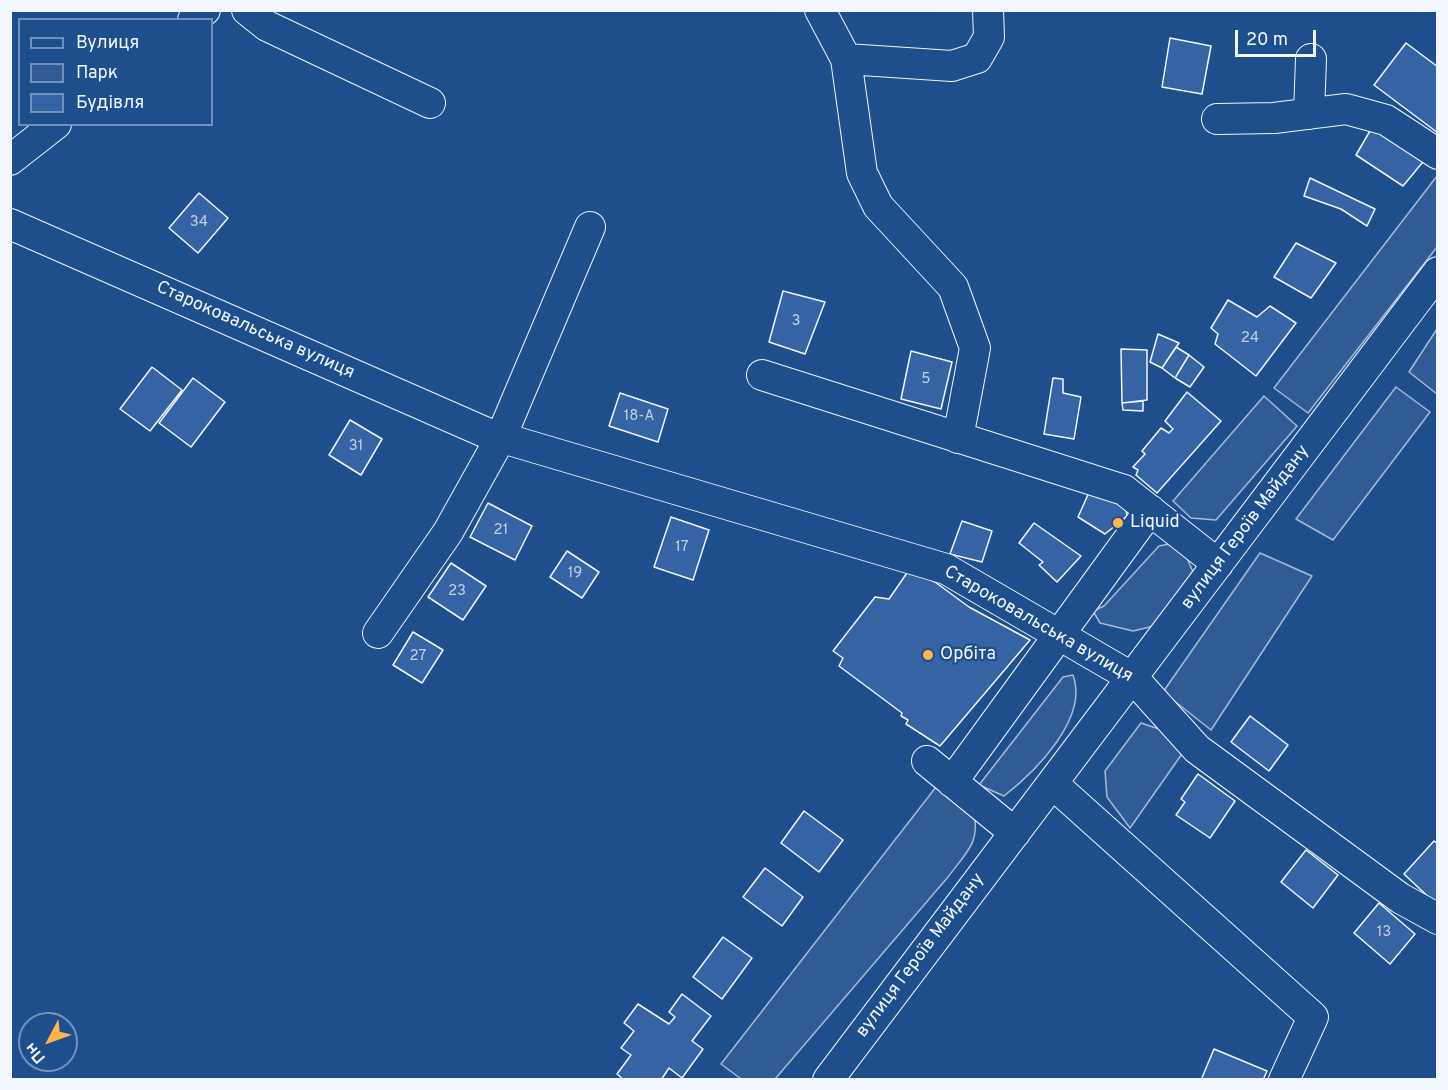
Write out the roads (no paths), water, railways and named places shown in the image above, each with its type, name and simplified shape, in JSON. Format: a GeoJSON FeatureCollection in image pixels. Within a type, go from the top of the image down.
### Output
{"type":"FeatureCollection","features":[{"type":"Feature","properties":{"kind":"street"},"geometry":{"type":"LineString","coordinates":[[247,10],[267,26],[430,103]]}},
{"type":"Feature","properties":{"kind":"street"},"geometry":{"type":"LineString","coordinates":[[820,10],[846,59],[862,172],[879,206],[953,287],[975,348],[958,438]]}},
{"type":"Feature","properties":{"kind":"street"},"geometry":{"type":"LineString","coordinates":[[846,59],[951,66],[977,58],[989,37],[988,10]]}},
{"type":"Feature","properties":{"kind":"street"},"geometry":{"type":"LineString","coordinates":[[1309,114],[1311,58]]}},
{"type":"Feature","properties":{"kind":"street"},"geometry":{"type":"LineString","coordinates":[[1217,119],[1274,118],[1346,109],[1386,120],[1437,154]]}},
{"type":"Feature","properties":{"kind":"street"},"geometry":{"type":"LineString","coordinates":[[10,160],[53,126]]}},
{"type":"Feature","properties":{"kind":"street","name":"Староковальська вулиця"},"geometry":{"type":"LineString","coordinates":[[10,224],[501,437],[946,569],[1134,678],[1197,749],[1400,898],[1437,919]]}},
{"type":"Feature","properties":{"kind":"street"},"geometry":{"type":"LineString","coordinates":[[378,633],[448,532],[501,437],[590,227]]}},
{"type":"Feature","properties":{"kind":"street","name":"вулиця Героїв Майдану"},"geometry":{"type":"LineString","coordinates":[[828,1080],[1134,678],[1437,272]]}},
{"type":"Feature","properties":{"kind":"street"},"geometry":{"type":"LineString","coordinates":[[762,375],[1124,490],[1218,564]]}},
{"type":"Feature","properties":{"kind":"street"},"geometry":{"type":"LineString","coordinates":[[952,782],[1150,510]]}},
{"type":"Feature","properties":{"kind":"street"},"geometry":{"type":"LineString","coordinates":[[927,761],[1015,833]]}},
{"type":"Feature","properties":{"kind":"street"},"geometry":{"type":"LineString","coordinates":[[1053,784],[1313,1017],[1284,1080]]}},
{"type":"Feature","properties":{"kind":"place","name":"Liquid"},"geometry":{"type":"Point","coordinates":[1118,523]}},
{"type":"Feature","properties":{"kind":"place","name":"Орбіта"},"geometry":{"type":"Point","coordinates":[928,655]}}]}
